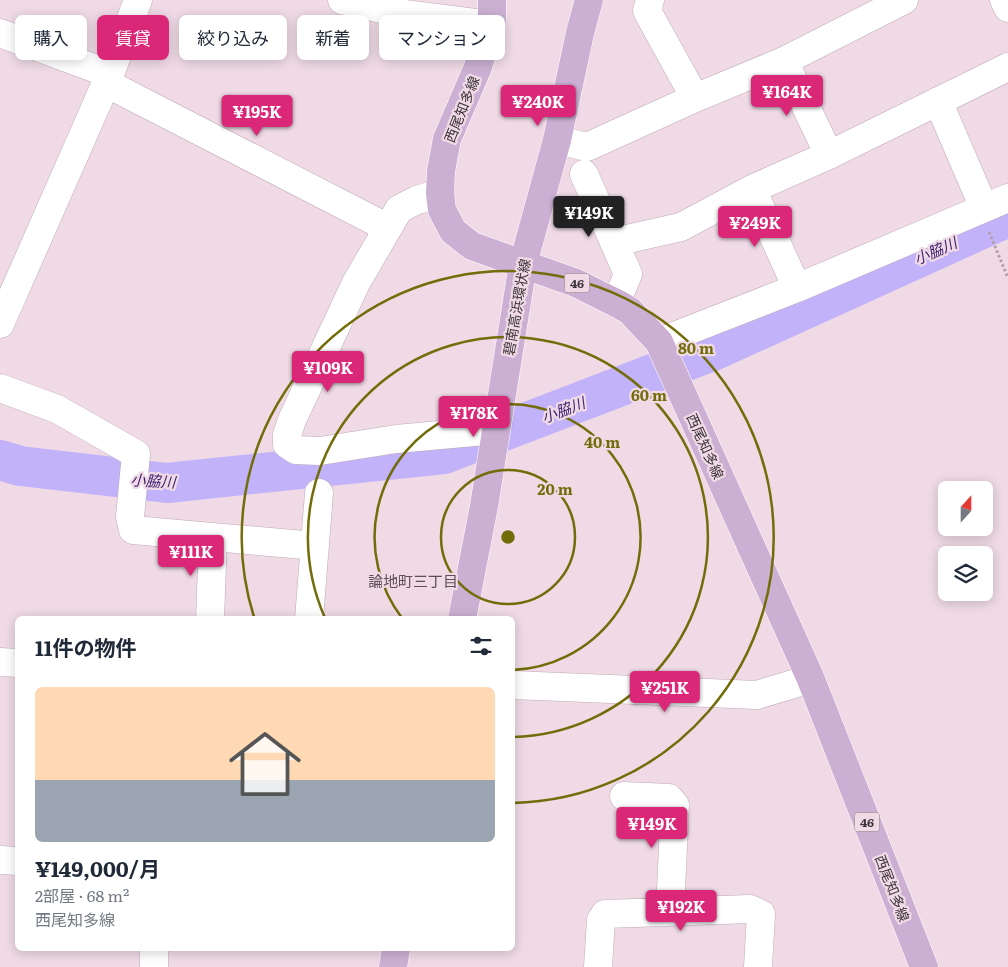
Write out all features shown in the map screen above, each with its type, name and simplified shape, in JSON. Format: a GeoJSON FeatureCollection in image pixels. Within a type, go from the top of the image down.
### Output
{"type":"FeatureCollection","features":[{"type":"Feature","properties":{"kind":"main road","name":"碧南高浜環状線"},"geometry":{"type":"LineString","coordinates":[[463,616],[484,506],[522,264],[557,140],[580,32],[589,0]]}},
{"type":"Feature","properties":{"kind":"main road","name":"西尾知多線"},"geometry":{"type":"LineString","coordinates":[[492,13],[478,67],[447,139],[441,171],[440,192],[442,210],[453,231],[472,246],[576,283],[630,310],[659,342],[810,678],[924,967]]}},
{"type":"Feature","properties":{"kind":"main road"},"geometry":{"type":"LineString","coordinates":[[393,967],[396,951]]}},
{"type":"Feature","properties":{"kind":"street"},"geometry":{"type":"LineString","coordinates":[[0,324],[108,78],[138,0]]}},
{"type":"Feature","properties":{"kind":"street"},"geometry":{"type":"LineString","coordinates":[[342,0],[404,14],[492,13]]}},
{"type":"Feature","properties":{"kind":"street"},"geometry":{"type":"LineString","coordinates":[[650,0],[647,11],[696,98]]}},
{"type":"Feature","properties":{"kind":"street"},"geometry":{"type":"LineString","coordinates":[[1004,0],[1008,8]]}},
{"type":"Feature","properties":{"kind":"street"},"geometry":{"type":"LineString","coordinates":[[557,140],[587,147],[784,60],[900,1]]}},
{"type":"Feature","properties":{"kind":"street"},"geometry":{"type":"LineString","coordinates":[[0,33],[108,78],[388,228]]}},
{"type":"Feature","properties":{"kind":"street"},"geometry":{"type":"LineString","coordinates":[[784,60],[829,155]]}},
{"type":"Feature","properties":{"kind":"street"},"geometry":{"type":"LineString","coordinates":[[614,242],[681,227],[752,189],[829,155],[1008,67]]}},
{"type":"Feature","properties":{"kind":"street"},"geometry":{"type":"LineString","coordinates":[[659,342],[797,288],[990,205],[938,101]]}},
{"type":"Feature","properties":{"kind":"street"},"geometry":{"type":"LineString","coordinates":[[584,174],[628,274],[616,303]]}},
{"type":"Feature","properties":{"kind":"street"},"geometry":{"type":"LineString","coordinates":[[752,189],[797,288]]}},
{"type":"Feature","properties":{"kind":"street"},"geometry":{"type":"LineString","coordinates":[[440,192],[399,209],[356,283],[292,420],[287,435],[287,444],[296,450],[320,451],[396,439],[496,430]]}},
{"type":"Feature","properties":{"kind":"street"},"geometry":{"type":"LineString","coordinates":[[0,388],[57,410],[136,454],[130,517],[133,530],[315,546]]}},
{"type":"Feature","properties":{"kind":"street"},"geometry":{"type":"LineString","coordinates":[[309,616],[319,493]]}},
{"type":"Feature","properties":{"kind":"street"},"geometry":{"type":"LineString","coordinates":[[210,616],[213,537]]}},
{"type":"Feature","properties":{"kind":"street"},"geometry":{"type":"LineString","coordinates":[[0,662],[15,663]]}},
{"type":"Feature","properties":{"kind":"street"},"geometry":{"type":"LineString","coordinates":[[515,685],[757,695],[810,678]]}},
{"type":"Feature","properties":{"kind":"street"},"geometry":{"type":"LineString","coordinates":[[624,796],[668,798],[675,805],[670,911]]}},
{"type":"Feature","properties":{"kind":"street"},"geometry":{"type":"LineString","coordinates":[[0,860],[15,861]]}},
{"type":"Feature","properties":{"kind":"street"},"geometry":{"type":"LineString","coordinates":[[598,967],[601,920],[605,914],[750,909],[761,914],[758,967]]}},
{"type":"Feature","properties":{"kind":"street"},"geometry":{"type":"LineString","coordinates":[[154,951],[154,967]]}},
{"type":"Feature","properties":{"kind":"path"},"geometry":{"type":"LineString","coordinates":[[990,205],[1008,278]]}},
{"type":"Feature","properties":{"kind":"waterway","name":"小脇川"},"geometry":{"type":"LineString","coordinates":[[0,460],[20,466],[167,483],[444,454],[715,350],[1008,217]]}},
{"type":"Feature","properties":{"kind":"district","name":"論地町三丁目"},"geometry":{"type":"Point","coordinates":[413,580]}}]}
